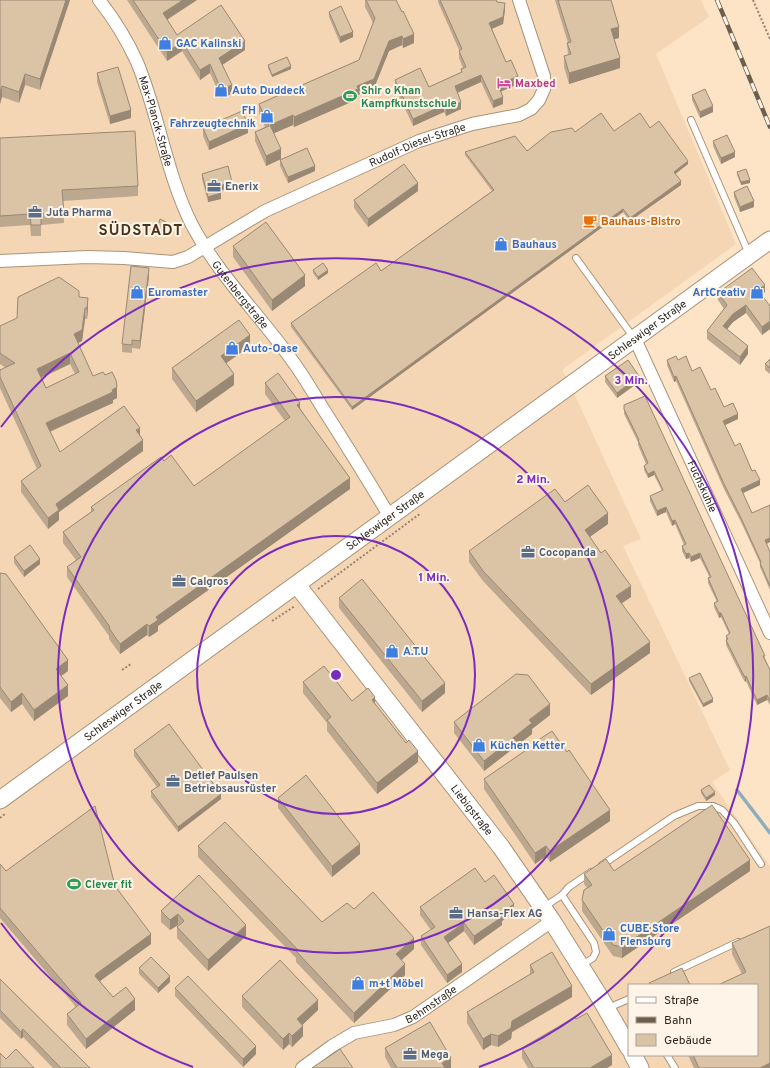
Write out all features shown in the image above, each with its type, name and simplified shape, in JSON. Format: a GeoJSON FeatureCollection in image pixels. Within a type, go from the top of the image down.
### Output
{"type":"FeatureCollection","features":[{"type":"Feature","properties":{"kind":"main road","name":"Schleswiger Straße"},"geometry":{"type":"LineString","coordinates":[[0,800],[770,240]]}},
{"type":"Feature","properties":{"kind":"main road","name":"Liebigstraße"},"geometry":{"type":"LineString","coordinates":[[296,585],[501,847],[580,966],[628,1046]]}},
{"type":"Feature","properties":{"kind":"main road"},"geometry":{"type":"LineString","coordinates":[[634,1056],[640,1068]]}},
{"type":"Feature","properties":{"kind":"street","name":"Max-Planck-Straße"},"geometry":{"type":"LineString","coordinates":[[99,0],[109,12],[136,61],[145,84],[167,161],[192,224],[204,246]]}},
{"type":"Feature","properties":{"kind":"street","name":"Rudolf-Diesel-Straße"},"geometry":{"type":"LineString","coordinates":[[204,246],[265,211],[419,141],[472,124],[519,115],[531,108],[540,100],[544,88],[544,76],[519,0]]}},
{"type":"Feature","properties":{"kind":"street"},"geometry":{"type":"LineString","coordinates":[[0,261],[87,257],[173,262],[188,256],[204,246]]}},
{"type":"Feature","properties":{"kind":"street","name":"Gutenbergstraße"},"geometry":{"type":"LineString","coordinates":[[204,246],[226,278],[269,329],[295,364],[390,517]]}},
{"type":"Feature","properties":{"kind":"street","name":"Fuchskuhle"},"geometry":{"type":"LineString","coordinates":[[634,339],[770,633]]}},
{"type":"Feature","properties":{"kind":"street","name":"Behmstraße"},"geometry":{"type":"LineString","coordinates":[[302,1068],[332,1046],[354,1033],[394,1025],[413,1017],[547,915]]}},
{"type":"Feature","properties":{"kind":"lane"},"geometry":{"type":"LineString","coordinates":[[691,120],[750,255]]}},
{"type":"Feature","properties":{"kind":"lane"},"geometry":{"type":"LineString","coordinates":[[576,258],[634,339]]}},
{"type":"Feature","properties":{"kind":"lane"},"geometry":{"type":"LineString","coordinates":[[547,915],[569,887],[674,816],[698,806],[713,806],[722,810],[734,823],[761,864]]}},
{"type":"Feature","properties":{"kind":"lane"},"geometry":{"type":"LineString","coordinates":[[562,895],[594,943],[596,952],[593,958],[580,966]]}},
{"type":"Feature","properties":{"kind":"lane"},"geometry":{"type":"LineString","coordinates":[[666,976],[742,940]]}},
{"type":"Feature","properties":{"kind":"lane"},"geometry":{"type":"LineString","coordinates":[[606,1008],[628,999]]}},
{"type":"Feature","properties":{"kind":"lane"},"geometry":{"type":"LineString","coordinates":[[668,1056],[675,1068]]}},
{"type":"Feature","properties":{"kind":"path"},"geometry":{"type":"LineString","coordinates":[[753,0],[770,39]]}},
{"type":"Feature","properties":{"kind":"path"},"geometry":{"type":"LineString","coordinates":[[122,670],[131,664]]}},
{"type":"Feature","properties":{"kind":"shaded area"},"geometry":{"type":"Polygon","coordinates":[[[0,0],[701,0],[709,17],[656,54],[736,244],[562,370],[568,380],[641,539],[623,546],[730,770],[712,782],[770,866],[770,1068],[0,1068],[0,0]]]}},
{"type":"Feature","properties":{"kind":"building"},"geometry":{"type":"Polygon","coordinates":[[[0,0],[66,0],[40,79],[25,74],[19,92],[2,86],[0,93],[0,0]]]}},
{"type":"Feature","properties":{"kind":"building"},"geometry":{"type":"Polygon","coordinates":[[[133,0],[183,0],[163,13],[177,35],[221,5],[245,41],[219,58],[232,85],[221,89],[210,64],[200,70],[182,42],[167,52],[133,0]]]}},
{"type":"Feature","properties":{"kind":"building"},"geometry":{"type":"Polygon","coordinates":[[[366,0],[396,0],[414,34],[403,39],[402,36],[389,41],[374,79],[357,86],[358,89],[294,117],[293,115],[270,125],[281,149],[266,156],[255,132],[269,126],[259,104],[359,60],[375,18],[366,0]]]}},
{"type":"Feature","properties":{"kind":"building"},"geometry":{"type":"Polygon","coordinates":[[[440,0],[496,0],[497,2],[505,3],[503,17],[489,23],[506,62],[511,60],[518,76],[498,85],[503,97],[493,101],[481,75],[455,86],[461,102],[446,109],[444,105],[413,119],[395,80],[420,68],[429,87],[462,72],[461,69],[466,67],[459,51],[462,49],[440,0]]]}},
{"type":"Feature","properties":{"kind":"building"},"geometry":{"type":"Polygon","coordinates":[[[558,0],[611,0],[619,27],[611,29],[620,58],[569,73],[564,56],[571,54],[567,43],[571,42],[558,0]]]}},
{"type":"Feature","properties":{"kind":"building"},"geometry":{"type":"Polygon","coordinates":[[[341,6],[353,32],[340,37],[329,12],[341,6]]]}},
{"type":"Feature","properties":{"kind":"building"},"geometry":{"type":"Polygon","coordinates":[[[287,57],[291,66],[272,75],[268,65],[287,57]]]}},
{"type":"Feature","properties":{"kind":"building"},"geometry":{"type":"Polygon","coordinates":[[[118,67],[131,110],[110,116],[97,73],[118,67]]]}},
{"type":"Feature","properties":{"kind":"building"},"geometry":{"type":"Polygon","coordinates":[[[705,89],[713,106],[700,112],[692,95],[705,89]]]}},
{"type":"Feature","properties":{"kind":"building"},"geometry":{"type":"Polygon","coordinates":[[[242,111],[248,124],[209,142],[203,128],[242,111]]]}},
{"type":"Feature","properties":{"kind":"building","name":"Bauhaus"},"geometry":{"type":"Polygon","coordinates":[[[601,113],[614,131],[640,113],[650,128],[659,121],[688,161],[674,172],[681,181],[630,218],[623,209],[352,407],[291,323],[376,263],[381,271],[494,190],[465,152],[515,136],[527,151],[551,132],[572,128],[575,132],[601,113]]]}},
{"type":"Feature","properties":{"kind":"building"},"geometry":{"type":"Polygon","coordinates":[[[135,131],[138,186],[62,190],[64,213],[41,214],[41,225],[31,225],[30,214],[0,216],[0,138],[135,131]]]}},
{"type":"Feature","properties":{"kind":"building"},"geometry":{"type":"Polygon","coordinates":[[[727,135],[735,152],[721,158],[713,141],[727,135]]]}},
{"type":"Feature","properties":{"kind":"building"},"geometry":{"type":"Polygon","coordinates":[[[307,148],[315,166],[288,177],[280,160],[307,148]]]}},
{"type":"Feature","properties":{"kind":"building"},"geometry":{"type":"Polygon","coordinates":[[[404,164],[418,183],[368,219],[354,200],[404,164]]]}},
{"type":"Feature","properties":{"kind":"building"},"geometry":{"type":"Polygon","coordinates":[[[228,166],[232,182],[219,186],[221,193],[208,197],[202,174],[228,166]]]}},
{"type":"Feature","properties":{"kind":"building"},"geometry":{"type":"Polygon","coordinates":[[[746,169],[750,180],[741,182],[737,172],[746,169]]]}},
{"type":"Feature","properties":{"kind":"building"},"geometry":{"type":"Polygon","coordinates":[[[747,186],[754,201],[740,207],[734,192],[747,186]]]}},
{"type":"Feature","properties":{"kind":"building"},"geometry":{"type":"Polygon","coordinates":[[[160,219],[168,223],[165,231],[157,228],[160,219]]]}},
{"type":"Feature","properties":{"kind":"building"},"geometry":{"type":"Polygon","coordinates":[[[266,222],[305,275],[272,300],[233,246],[266,222]]]}},
{"type":"Feature","properties":{"kind":"building"},"geometry":{"type":"Polygon","coordinates":[[[323,263],[328,270],[318,277],[313,270],[323,263]]]}},
{"type":"Feature","properties":{"kind":"building"},"geometry":{"type":"Polygon","coordinates":[[[131,266],[149,268],[140,341],[132,340],[132,345],[122,344],[131,266]]]}},
{"type":"Feature","properties":{"kind":"building"},"geometry":{"type":"Polygon","coordinates":[[[752,268],[765,285],[758,290],[770,306],[770,321],[762,327],[746,305],[733,314],[723,326],[748,346],[740,357],[707,331],[727,305],[718,293],[752,268]]]}},
{"type":"Feature","properties":{"kind":"building"},"geometry":{"type":"Polygon","coordinates":[[[59,277],[79,291],[79,297],[88,298],[82,330],[74,334],[93,376],[103,372],[105,375],[112,372],[116,380],[117,387],[112,390],[113,392],[46,423],[60,452],[124,406],[140,428],[136,430],[143,440],[56,504],[59,510],[48,518],[21,481],[41,466],[0,377],[0,370],[15,363],[0,353],[0,326],[17,318],[18,297],[59,277]],[[70,353],[37,369],[46,388],[79,372],[70,353]]]}},
{"type":"Feature","properties":{"kind":"building"},"geometry":{"type":"Polygon","coordinates":[[[239,320],[250,335],[221,356],[234,374],[196,401],[172,368],[239,320]]]}},
{"type":"Feature","properties":{"kind":"building"},"geometry":{"type":"Polygon","coordinates":[[[676,356],[678,360],[686,356],[692,371],[700,367],[711,390],[715,388],[724,407],[733,403],[738,414],[723,421],[735,446],[740,443],[752,471],[755,470],[760,480],[741,489],[752,513],[770,505],[770,538],[765,540],[770,552],[770,586],[741,518],[724,484],[676,376],[674,377],[667,360],[676,356]]]}},
{"type":"Feature","properties":{"kind":"building"},"geometry":{"type":"Polygon","coordinates":[[[770,359],[770,368],[765,364],[770,359]]]}},
{"type":"Feature","properties":{"kind":"building"},"geometry":{"type":"Polygon","coordinates":[[[628,360],[639,376],[617,393],[605,376],[628,360]]]}},
{"type":"Feature","properties":{"kind":"building"},"geometry":{"type":"Polygon","coordinates":[[[278,373],[300,403],[297,405],[350,478],[156,617],[158,620],[154,623],[149,626],[147,624],[120,644],[109,628],[110,627],[67,567],[81,557],[63,532],[94,510],[91,507],[161,457],[164,461],[171,455],[194,486],[290,417],[265,383],[278,373]]]}},
{"type":"Feature","properties":{"kind":"building"},"geometry":{"type":"Polygon","coordinates":[[[645,396],[765,656],[763,656],[770,670],[770,701],[767,695],[757,700],[746,676],[745,677],[742,672],[726,640],[728,639],[726,636],[730,633],[721,613],[719,613],[714,603],[718,601],[708,578],[711,577],[700,553],[691,557],[689,553],[686,554],[682,546],[686,544],[675,520],[672,521],[666,507],[657,511],[650,496],[663,490],[654,471],[648,474],[644,466],[648,463],[624,409],[624,405],[645,396]]]}},
{"type":"Feature","properties":{"kind":"building"},"geometry":{"type":"Polygon","coordinates":[[[588,485],[608,513],[585,530],[601,553],[605,550],[631,586],[616,596],[650,642],[591,684],[483,571],[469,551],[555,489],[565,502],[588,485]]]}},
{"type":"Feature","properties":{"kind":"building"},"geometry":{"type":"Polygon","coordinates":[[[30,545],[40,559],[24,571],[14,557],[30,545]]]}},
{"type":"Feature","properties":{"kind":"building"},"geometry":{"type":"Polygon","coordinates":[[[0,573],[6,574],[68,660],[56,669],[68,685],[34,710],[22,693],[11,702],[0,687],[0,573]]]}},
{"type":"Feature","properties":{"kind":"building","name":"A.T.U"},"geometry":{"type":"Polygon","coordinates":[[[362,579],[445,683],[422,701],[339,598],[362,579]]]}},
{"type":"Feature","properties":{"kind":"building"},"geometry":{"type":"Polygon","coordinates":[[[324,666],[352,701],[368,688],[375,697],[372,700],[406,743],[409,740],[418,751],[377,783],[327,720],[331,717],[303,682],[324,666]]]}},
{"type":"Feature","properties":{"kind":"building"},"geometry":{"type":"Polygon","coordinates":[[[700,673],[713,699],[703,704],[689,678],[700,673]]]}},
{"type":"Feature","properties":{"kind":"building"},"geometry":{"type":"Polygon","coordinates":[[[516,674],[528,675],[550,704],[529,720],[532,723],[484,761],[454,722],[516,674]]]}},
{"type":"Feature","properties":{"kind":"building"},"geometry":{"type":"Polygon","coordinates":[[[169,724],[221,794],[178,827],[151,791],[160,785],[134,750],[169,724]]]}},
{"type":"Feature","properties":{"kind":"building"},"geometry":{"type":"Polygon","coordinates":[[[552,731],[567,752],[569,750],[610,810],[550,851],[546,846],[535,853],[484,779],[552,731]]]}},
{"type":"Feature","properties":{"kind":"building"},"geometry":{"type":"Polygon","coordinates":[[[306,775],[360,844],[332,866],[278,798],[306,775]]]}},
{"type":"Feature","properties":{"kind":"building"},"geometry":{"type":"Polygon","coordinates":[[[709,785],[715,792],[706,798],[701,790],[709,785]]]}},
{"type":"Feature","properties":{"kind":"building"},"geometry":{"type":"Polygon","coordinates":[[[712,805],[750,860],[622,947],[613,945],[582,900],[584,890],[592,885],[584,874],[606,859],[614,871],[712,805]]]}},
{"type":"Feature","properties":{"kind":"building"},"geometry":{"type":"Polygon","coordinates":[[[95,806],[115,886],[151,934],[96,974],[95,976],[113,997],[126,987],[135,999],[86,1039],[67,1014],[81,1003],[0,908],[0,864],[6,871],[95,806]]]}},
{"type":"Feature","properties":{"kind":"building"},"geometry":{"type":"Polygon","coordinates":[[[225,822],[322,922],[347,903],[354,909],[373,892],[414,938],[396,954],[405,964],[354,1013],[296,951],[298,950],[198,846],[225,822]]]}},
{"type":"Feature","properties":{"kind":"building"},"geometry":{"type":"Polygon","coordinates":[[[475,868],[485,882],[494,875],[514,904],[500,914],[502,917],[474,936],[464,923],[444,937],[462,964],[447,975],[421,936],[435,927],[420,907],[475,868]]]}},
{"type":"Feature","properties":{"kind":"building"},"geometry":{"type":"Polygon","coordinates":[[[199,875],[246,925],[208,960],[177,927],[184,921],[178,914],[170,920],[161,911],[199,875]]]}},
{"type":"Feature","properties":{"kind":"building"},"geometry":{"type":"Polygon","coordinates":[[[770,926],[770,1063],[760,1068],[699,1068],[693,1056],[758,1056],[758,984],[720,984],[746,972],[732,943],[770,926]]]}},
{"type":"Feature","properties":{"kind":"building"},"geometry":{"type":"Polygon","coordinates":[[[552,952],[572,986],[512,1021],[511,1028],[498,1036],[491,1034],[483,1039],[467,1012],[534,972],[530,965],[552,952]]]}},
{"type":"Feature","properties":{"kind":"building"},"geometry":{"type":"Polygon","coordinates":[[[151,957],[170,976],[158,988],[139,968],[151,957]]]}},
{"type":"Feature","properties":{"kind":"building"},"geometry":{"type":"Polygon","coordinates":[[[280,960],[318,1000],[297,1019],[303,1026],[292,1036],[289,1033],[283,1039],[242,996],[280,960]]]}},
{"type":"Feature","properties":{"kind":"building"},"geometry":{"type":"Polygon","coordinates":[[[682,968],[690,984],[650,984],[682,968]]]}},
{"type":"Feature","properties":{"kind":"building"},"geometry":{"type":"Polygon","coordinates":[[[188,976],[256,1046],[243,1059],[175,988],[188,976]]]}},
{"type":"Feature","properties":{"kind":"building"},"geometry":{"type":"Polygon","coordinates":[[[0,979],[90,1068],[61,1068],[23,1029],[21,1032],[0,1010],[0,979]]]}},
{"type":"Feature","properties":{"kind":"building"},"geometry":{"type":"Polygon","coordinates":[[[587,1013],[612,1055],[590,1068],[534,1068],[522,1048],[575,1017],[576,1019],[587,1013]]]}},
{"type":"Feature","properties":{"kind":"building"},"geometry":{"type":"Polygon","coordinates":[[[430,1022],[451,1058],[442,1063],[445,1068],[397,1068],[385,1048],[430,1022]]]}},
{"type":"Feature","properties":{"kind":"building"},"geometry":{"type":"Polygon","coordinates":[[[16,1049],[34,1068],[0,1068],[0,1053],[6,1059],[16,1049]]]}},
{"type":"Feature","properties":{"kind":"building"},"geometry":{"type":"Polygon","coordinates":[[[340,1049],[353,1068],[312,1068],[340,1049]]]}},
{"type":"Feature","properties":{"kind":"waterway"},"geometry":{"type":"LineString","coordinates":[[737,790],[770,833]]}},
{"type":"Feature","properties":{"kind":"railway"},"geometry":{"type":"LineString","coordinates":[[717,0],[770,127]]}},
{"type":"Feature","properties":{"kind":"place","name":"GAC Kalinski"},"geometry":{"type":"Point","coordinates":[165,43]}},
{"type":"Feature","properties":{"kind":"place","name":"Maxbed"},"geometry":{"type":"Point","coordinates":[504,83]}},
{"type":"Feature","properties":{"kind":"place","name":"Auto Duddeck"},"geometry":{"type":"Point","coordinates":[221,90]}},
{"type":"Feature","properties":{"kind":"place","name":"Shir o Khan Kampfkunstschule"},"geometry":{"type":"Point","coordinates":[350,96]}},
{"type":"Feature","properties":{"kind":"place","name":"FH Fahrzeugtechnik"},"geometry":{"type":"Point","coordinates":[267,116]}},
{"type":"Feature","properties":{"kind":"place","name":"Enerix"},"geometry":{"type":"Point","coordinates":[214,186]}},
{"type":"Feature","properties":{"kind":"place","name":"Juta Pharma"},"geometry":{"type":"Point","coordinates":[35,212]}},
{"type":"Feature","properties":{"kind":"place","name":"Bauhaus-Bistro"},"geometry":{"type":"Point","coordinates":[590,221]}},
{"type":"Feature","properties":{"kind":"place","name":"Bauhaus"},"geometry":{"type":"Point","coordinates":[501,244]}},
{"type":"Feature","properties":{"kind":"place","name":"Euromaster"},"geometry":{"type":"Point","coordinates":[137,292]}},
{"type":"Feature","properties":{"kind":"place","name":"ArtCreativ"},"geometry":{"type":"Point","coordinates":[757,292]}},
{"type":"Feature","properties":{"kind":"place","name":"Auto-Oase"},"geometry":{"type":"Point","coordinates":[232,348]}},
{"type":"Feature","properties":{"kind":"place","name":"Cocopanda"},"geometry":{"type":"Point","coordinates":[528,552]}},
{"type":"Feature","properties":{"kind":"place","name":"Calgros"},"geometry":{"type":"Point","coordinates":[179,581]}},
{"type":"Feature","properties":{"kind":"place","name":"A.T.U"},"geometry":{"type":"Point","coordinates":[392,651]}},
{"type":"Feature","properties":{"kind":"place","name":"Küchen Ketter"},"geometry":{"type":"Point","coordinates":[479,745]}},
{"type":"Feature","properties":{"kind":"place","name":"Detlef Paulsen Betriebsausrüster"},"geometry":{"type":"Point","coordinates":[173,781]}},
{"type":"Feature","properties":{"kind":"place","name":"Clever fit"},"geometry":{"type":"Point","coordinates":[74,884]}},
{"type":"Feature","properties":{"kind":"place","name":"Hansa-Flex AG"},"geometry":{"type":"Point","coordinates":[456,913]}},
{"type":"Feature","properties":{"kind":"place","name":"CUBE Store Flensburg"},"geometry":{"type":"Point","coordinates":[609,934]}},
{"type":"Feature","properties":{"kind":"place","name":"m+t Möbel"},"geometry":{"type":"Point","coordinates":[358,983]}},
{"type":"Feature","properties":{"kind":"place","name":"Mega"},"geometry":{"type":"Point","coordinates":[410,1054]}},
{"type":"Feature","properties":{"kind":"district","name":"SÜDSTADT"},"geometry":{"type":"Point","coordinates":[141,230]}}]}
